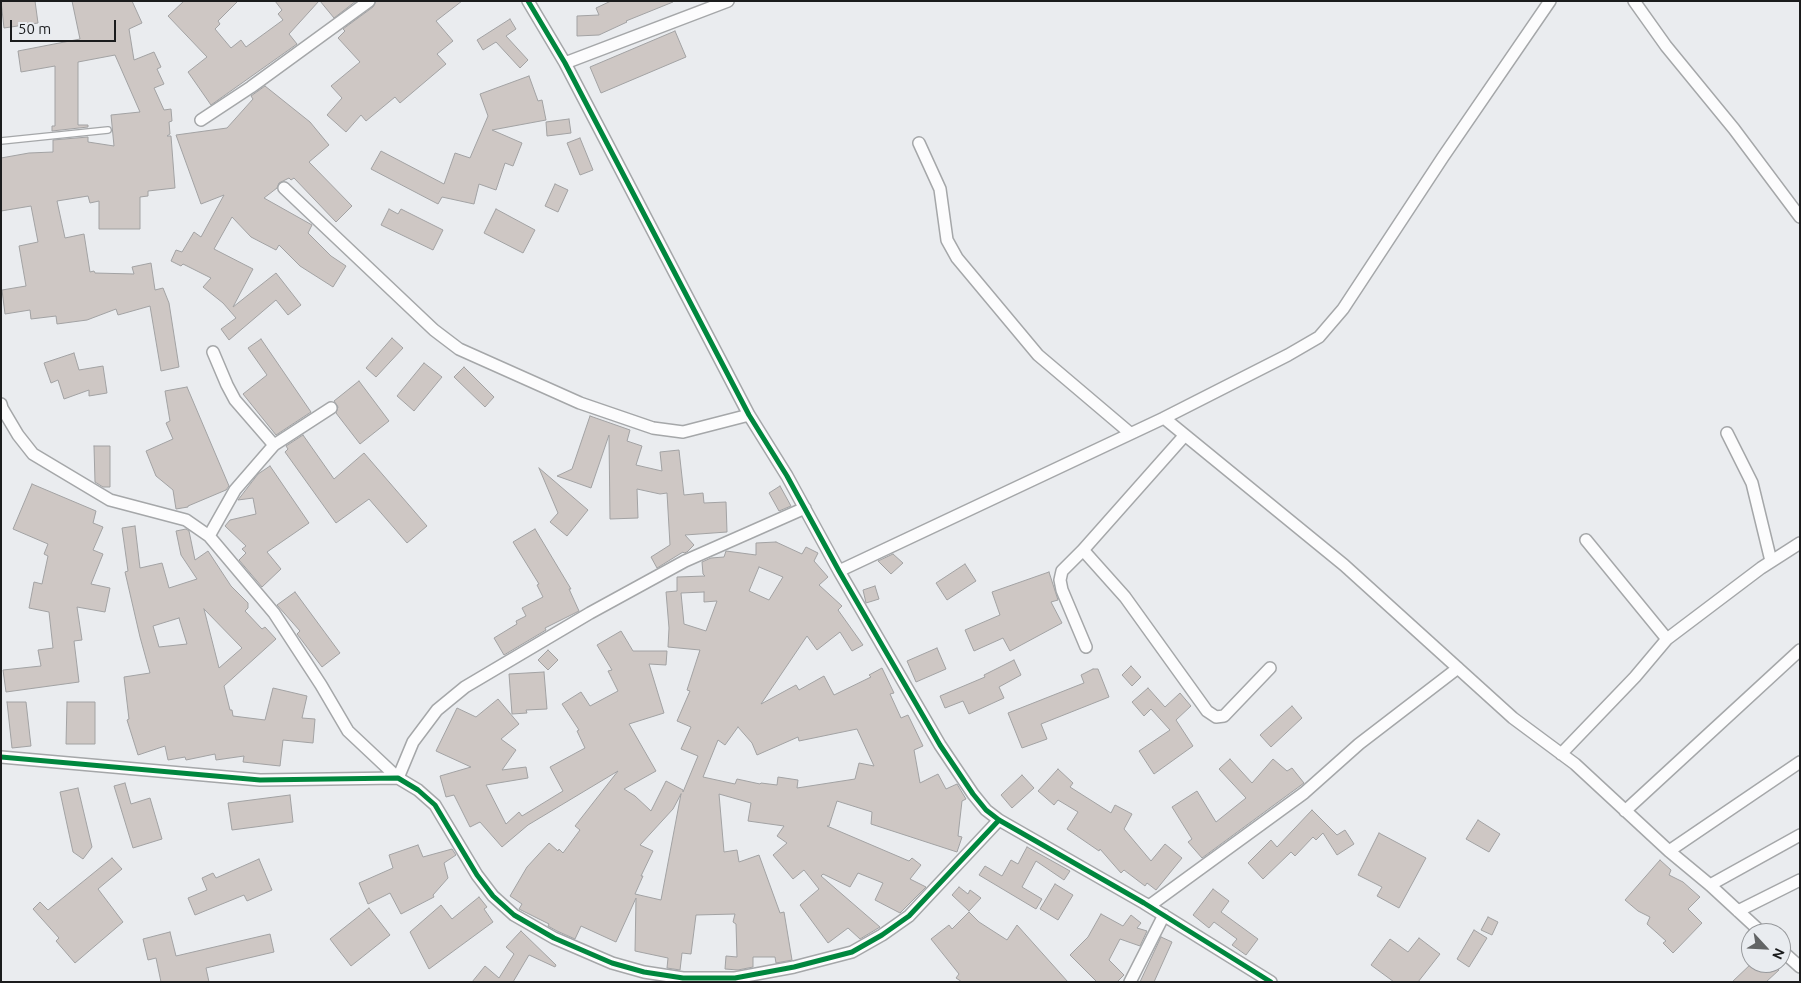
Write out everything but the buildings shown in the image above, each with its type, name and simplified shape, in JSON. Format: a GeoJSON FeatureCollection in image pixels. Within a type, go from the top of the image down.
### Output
{"type":"FeatureCollection","features":[{"type":"Feature","properties":{"kind":"street"},"geometry":{"type":"LineString","coordinates":[[201,120],[251,87],[369,1]]}},
{"type":"Feature","properties":{"kind":"street"},"geometry":{"type":"LineString","coordinates":[[528,1],[565,63],[749,415],[787,476],[839,571],[940,745],[973,794],[986,810],[1000,820],[1149,906],[1270,982]]}},
{"type":"Feature","properties":{"kind":"street"},"geometry":{"type":"LineString","coordinates":[[565,63],[728,1]]}},
{"type":"Feature","properties":{"kind":"street"},"geometry":{"type":"LineString","coordinates":[[839,571],[1164,418],[1288,355],[1319,337],[1343,309],[1443,156],[1550,1]]}},
{"type":"Feature","properties":{"kind":"street"},"geometry":{"type":"LineString","coordinates":[[1634,1],[1666,46],[1734,128],[1800,216]]}},
{"type":"Feature","properties":{"kind":"street"},"geometry":{"type":"LineString","coordinates":[[918,143],[940,189],[947,240],[957,258],[1038,355],[1130,433]]}},
{"type":"Feature","properties":{"kind":"street"},"geometry":{"type":"LineString","coordinates":[[284,188],[434,330],[458,349],[580,403],[653,428],[683,432],[749,415]]}},
{"type":"Feature","properties":{"kind":"street"},"geometry":{"type":"LineString","coordinates":[[213,352],[226,386],[274,445]]}},
{"type":"Feature","properties":{"kind":"street"},"geometry":{"type":"LineString","coordinates":[[1,404],[18,435],[33,454],[110,500],[186,520],[209,536],[274,613],[321,685],[348,731],[398,778],[418,790],[435,805],[477,875],[493,896],[514,915],[554,938],[612,963],[644,972],[683,978],[736,980],[852,952],[882,935],[909,916],[1000,820]]}},
{"type":"Feature","properties":{"kind":"street"},"geometry":{"type":"LineString","coordinates":[[209,536],[235,490],[274,445],[331,408]]}},
{"type":"Feature","properties":{"kind":"street"},"geometry":{"type":"LineString","coordinates":[[1164,418],[1344,565],[1513,718],[1561,754],[1751,923]]}},
{"type":"Feature","properties":{"kind":"street"},"geometry":{"type":"LineString","coordinates":[[1727,433],[1752,483],[1771,561]]}},
{"type":"Feature","properties":{"kind":"street"},"geometry":{"type":"LineString","coordinates":[[1086,647],[1062,590],[1060,580],[1062,570],[1083,550],[1185,435]]}},
{"type":"Feature","properties":{"kind":"street"},"geometry":{"type":"LineString","coordinates":[[398,778],[413,742],[437,710],[465,687],[590,613],[686,561],[805,508]]}},
{"type":"Feature","properties":{"kind":"street"},"geometry":{"type":"LineString","coordinates":[[1586,540],[1667,639]]}},
{"type":"Feature","properties":{"kind":"street"},"geometry":{"type":"LineString","coordinates":[[1561,754],[1635,677],[1667,639],[1771,561],[1800,543]]}},
{"type":"Feature","properties":{"kind":"street"},"geometry":{"type":"LineString","coordinates":[[1083,550],[1125,597],[1207,711],[1216,717],[1224,716],[1270,668]]}},
{"type":"Feature","properties":{"kind":"street"},"geometry":{"type":"LineString","coordinates":[[1625,810],[1800,650]]}},
{"type":"Feature","properties":{"kind":"street"},"geometry":{"type":"LineString","coordinates":[[1149,906],[1304,793],[1359,744],[1458,668]]}},
{"type":"Feature","properties":{"kind":"street"},"geometry":{"type":"LineString","coordinates":[[1,757],[260,780],[398,778]]}},
{"type":"Feature","properties":{"kind":"street"},"geometry":{"type":"LineString","coordinates":[[1669,851],[1800,762]]}},
{"type":"Feature","properties":{"kind":"street"},"geometry":{"type":"LineString","coordinates":[[1710,886],[1800,835]]}},
{"type":"Feature","properties":{"kind":"street"},"geometry":{"type":"LineString","coordinates":[[1738,911],[1800,880]]}},
{"type":"Feature","properties":{"kind":"street"},"geometry":{"type":"LineString","coordinates":[[1130,982],[1164,915]]}},
{"type":"Feature","properties":{"kind":"lane"},"geometry":{"type":"LineString","coordinates":[[1,141],[108,130]]}},
{"type":"Feature","properties":{"kind":"cycle path"},"geometry":{"type":"LineString","coordinates":[[528,1],[565,63],[749,415],[787,476],[839,571],[940,745],[973,794],[986,810],[999,820],[1144,903],[1271,982]]}},
{"type":"Feature","properties":{"kind":"cycle path"},"geometry":{"type":"LineString","coordinates":[[1,757],[260,780],[398,778],[418,790],[435,805],[477,875],[493,896],[514,915],[554,938],[612,963],[644,972],[683,978],[735,978],[794,967],[852,952],[882,935],[909,916],[999,820]]}}]}
